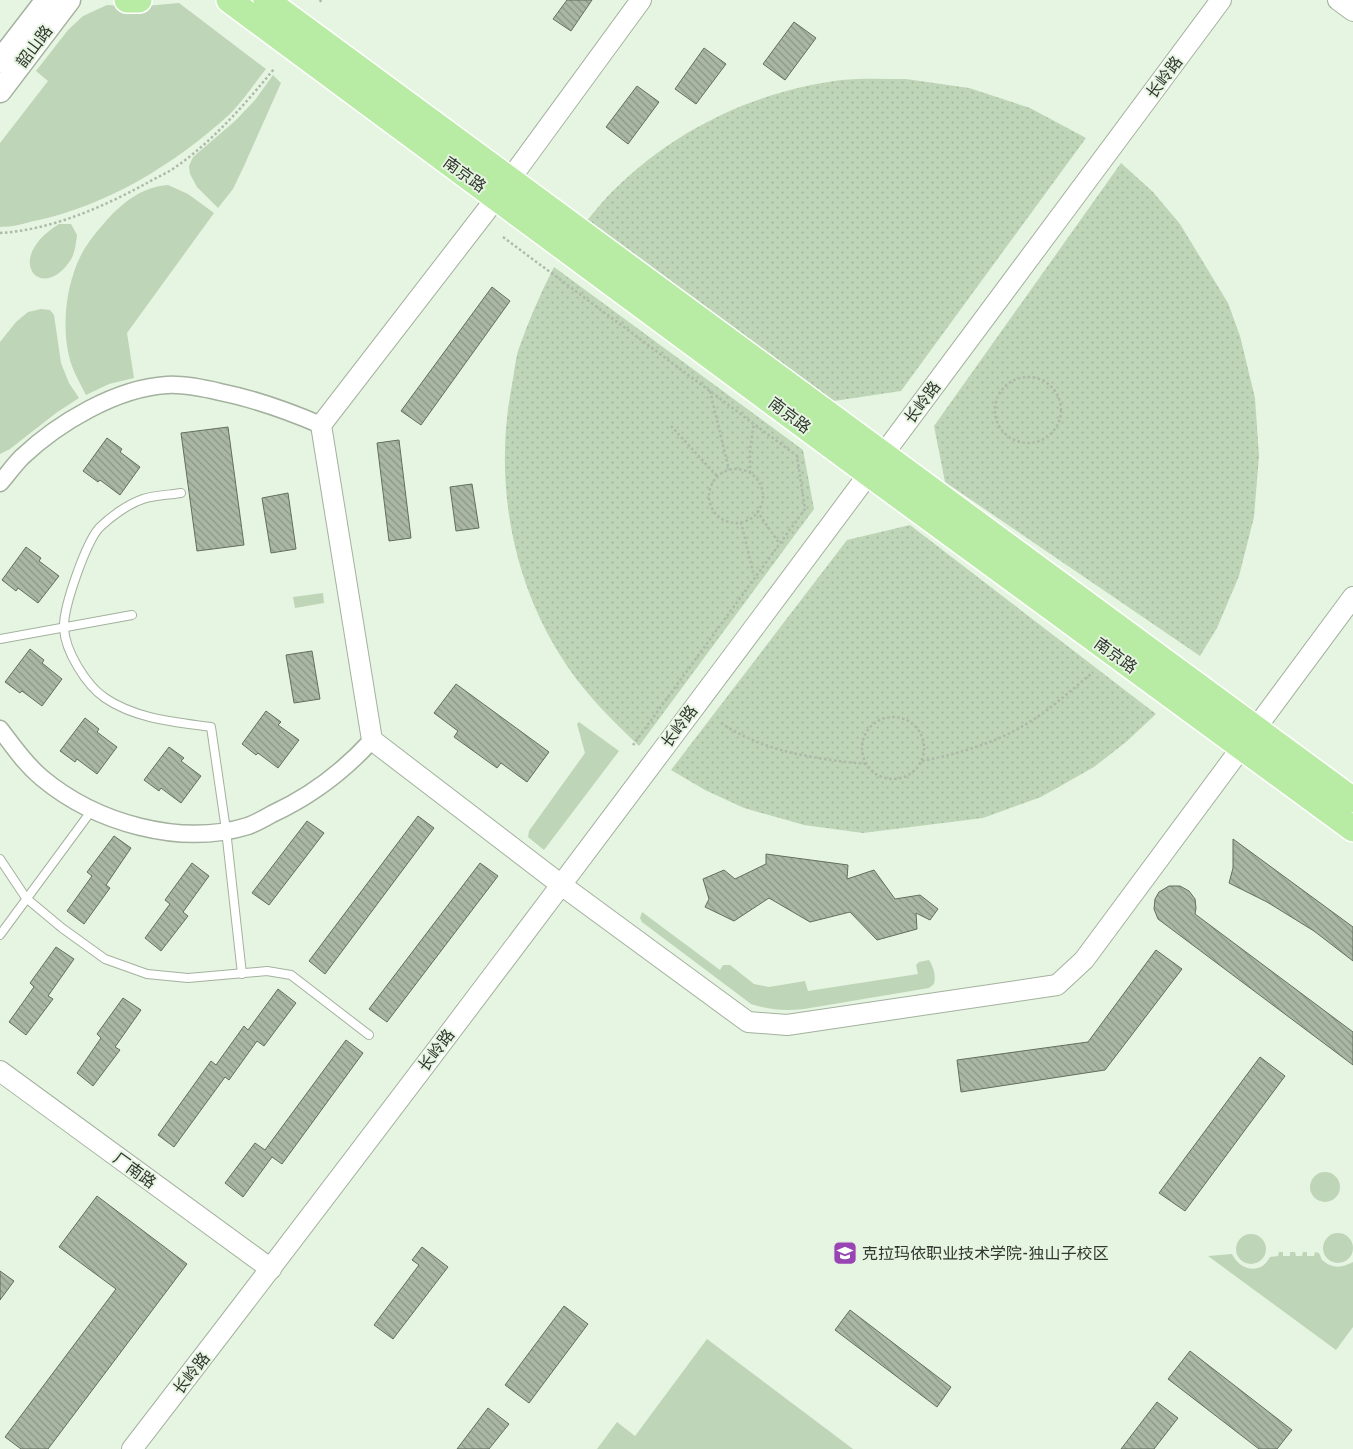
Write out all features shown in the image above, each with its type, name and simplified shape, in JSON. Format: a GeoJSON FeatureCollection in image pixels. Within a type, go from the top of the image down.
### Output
{"type":"FeatureCollection","features":[{"type":"Feature","properties":{"kind":"main road","name":"韶山路"},"geometry":{"type":"LineString","coordinates":[[0,61],[47,0]]}},
{"type":"Feature","properties":{"kind":"main road","name":"韶山路"},"geometry":{"type":"LineString","coordinates":[[0,91],[69,0]]}},
{"type":"Feature","properties":{"kind":"main road"},"geometry":{"type":"LineString","coordinates":[[127,0],[139,0]]}},
{"type":"Feature","properties":{"kind":"main road","name":"南京路"},"geometry":{"type":"LineString","coordinates":[[229,0],[503,188],[884,454],[1249,738],[1353,829]]}},
{"type":"Feature","properties":{"kind":"main road","name":"南京路"},"geometry":{"type":"LineString","coordinates":[[266,0],[869,474],[1249,738],[1353,800]]}},
{"type":"Feature","properties":{"kind":"street"},"geometry":{"type":"LineString","coordinates":[[641,0],[503,188],[321,425],[372,740],[560,884],[748,1022],[786,1025],[1057,985],[1084,960],[1353,598]]}},
{"type":"Feature","properties":{"kind":"street","name":"长岭路"},"geometry":{"type":"LineString","coordinates":[[132,1449],[271,1269],[869,474],[1221,0]]}},
{"type":"Feature","properties":{"kind":"street"},"geometry":{"type":"LineString","coordinates":[[1338,0],[1353,11]]}},
{"type":"Feature","properties":{"kind":"street"},"geometry":{"type":"LineString","coordinates":[[2,479],[22,457],[79,414],[135,390],[167,385],[200,387],[279,407],[321,425]]}},
{"type":"Feature","properties":{"kind":"street"},"geometry":{"type":"LineString","coordinates":[[0,729],[40,777],[68,798],[130,825],[172,832],[213,833],[249,826],[290,806],[326,783],[351,763],[372,740]]}},
{"type":"Feature","properties":{"kind":"street","name":"厂南路"},"geometry":{"type":"LineString","coordinates":[[0,1071],[271,1269]]}},
{"type":"Feature","properties":{"kind":"lane"},"geometry":{"type":"LineString","coordinates":[[181,493],[143,499],[123,510],[99,529],[84,552],[70,596],[64,627],[71,654],[89,682],[104,698],[129,712],[211,727],[226,830],[242,974]]}},
{"type":"Feature","properties":{"kind":"lane"},"geometry":{"type":"LineString","coordinates":[[0,639],[132,615]]}},
{"type":"Feature","properties":{"kind":"lane"},"geometry":{"type":"LineString","coordinates":[[0,935],[92,810]]}},
{"type":"Feature","properties":{"kind":"lane"},"geometry":{"type":"LineString","coordinates":[[0,859],[26,898],[62,928],[105,959],[147,974],[188,978],[268,971],[291,975],[369,1035]]}},
{"type":"Feature","properties":{"kind":"path"},"geometry":{"type":"LineString","coordinates":[[0,233],[70,218],[104,206],[177,166],[242,106],[274,69]]}},
{"type":"Feature","properties":{"kind":"path"},"geometry":{"type":"LineString","coordinates":[[503,237],[798,456],[805,509],[633,745]]}},
{"type":"Feature","properties":{"kind":"path"},"geometry":{"type":"LineString","coordinates":[[1031,377],[1043,380],[1054,389],[1060,400],[1061,413],[1058,426],[1049,436],[1038,442],[1025,444],[1012,440],[1002,432],[995,421],[994,408],[998,395],[1006,384],[1018,378],[1031,377]]}},
{"type":"Feature","properties":{"kind":"path"},"geometry":{"type":"LineString","coordinates":[[710,391],[729,470]]}},
{"type":"Feature","properties":{"kind":"path"},"geometry":{"type":"LineString","coordinates":[[750,473],[750,449],[754,423]]}},
{"type":"Feature","properties":{"kind":"path"},"geometry":{"type":"LineString","coordinates":[[670,426],[717,476]]}},
{"type":"Feature","properties":{"kind":"path"},"geometry":{"type":"LineString","coordinates":[[736,469],[750,473],[761,486],[763,496],[760,507],[754,515],[741,522],[735,523],[724,520],[710,506],[708,495],[711,485],[717,476],[729,470],[736,469]]}},
{"type":"Feature","properties":{"kind":"path"},"geometry":{"type":"LineString","coordinates":[[757,511],[779,544]]}},
{"type":"Feature","properties":{"kind":"path"},"geometry":{"type":"LineString","coordinates":[[741,522],[754,577]]}},
{"type":"Feature","properties":{"kind":"path"},"geometry":{"type":"LineString","coordinates":[[922,761],[948,756],[982,745],[1014,731],[1058,702],[1092,673]]}},
{"type":"Feature","properties":{"kind":"path"},"geometry":{"type":"LineString","coordinates":[[896,717],[908,720],[917,728],[923,739],[924,751],[922,761],[913,773],[902,779],[890,780],[878,776],[866,764],[863,758],[862,746],[865,734],[873,724],[884,718],[896,717]]}},
{"type":"Feature","properties":{"kind":"path"},"geometry":{"type":"LineString","coordinates":[[721,723],[739,735],[797,755],[866,764]]}},
{"type":"Feature","properties":{"kind":"green space"},"geometry":{"type":"Polygon","coordinates":[[[179,3],[266,69],[244,98],[230,114],[209,132],[186,150],[139,181],[88,205],[61,214],[17,225],[0,227],[0,143],[48,81],[36,71],[68,30],[83,16],[107,5],[134,7],[179,3]]]}},
{"type":"Feature","properties":{"kind":"green space"},"geometry":{"type":"Polygon","coordinates":[[[273,75],[281,83],[233,189],[218,208],[197,187],[190,174],[189,166],[193,157],[235,121],[255,100],[273,75]]]}},
{"type":"Feature","properties":{"kind":"green space"},"geometry":{"type":"Polygon","coordinates":[[[849,79],[906,79],[969,88],[1030,108],[1086,138],[901,391],[834,401],[582,226],[611,193],[639,168],[664,148],[719,116],[778,93],[809,85],[849,79]]]}},
{"type":"Feature","properties":{"kind":"green space"},"geometry":{"type":"Polygon","coordinates":[[[1121,163],[1153,192],[1180,224],[1228,303],[1240,336],[1255,398],[1259,456],[1254,517],[1239,576],[1217,628],[1200,656],[945,482],[934,426],[1121,163]]]}},
{"type":"Feature","properties":{"kind":"green space"},"geometry":{"type":"Polygon","coordinates":[[[168,185],[188,194],[214,213],[127,333],[134,378],[109,384],[86,395],[72,366],[67,343],[67,300],[74,272],[85,248],[119,208],[141,192],[168,185]]]}},
{"type":"Feature","properties":{"kind":"green space"},"geometry":{"type":"Polygon","coordinates":[[[59,224],[71,224],[77,235],[73,255],[59,273],[48,278],[39,277],[32,272],[30,262],[33,251],[42,237],[59,224]]]}},
{"type":"Feature","properties":{"kind":"green space"},"geometry":{"type":"Polygon","coordinates":[[[554,267],[803,450],[814,509],[639,746],[587,692],[560,655],[543,624],[529,592],[510,524],[505,454],[507,419],[515,364],[530,319],[554,267]]]}},
{"type":"Feature","properties":{"kind":"green space"},"geometry":{"type":"Polygon","coordinates":[[[41,309],[50,310],[54,315],[61,363],[69,383],[79,398],[56,413],[10,449],[0,454],[0,342],[16,322],[28,312],[41,309]]]}},
{"type":"Feature","properties":{"kind":"green space"},"geometry":{"type":"Polygon","coordinates":[[[910,525],[1156,714],[1126,742],[1094,767],[1041,797],[983,818],[863,833],[804,825],[744,808],[705,790],[671,770],[847,540],[910,525]]]}},
{"type":"Feature","properties":{"kind":"green space"},"geometry":{"type":"Polygon","coordinates":[[[323,593],[324,603],[295,608],[293,597],[323,593]]]}},
{"type":"Feature","properties":{"kind":"green space"},"geometry":{"type":"Polygon","coordinates":[[[579,722],[619,751],[544,850],[528,837],[529,831],[585,753],[577,724],[579,722]]]}},
{"type":"Feature","properties":{"kind":"green space"},"geometry":{"type":"Polygon","coordinates":[[[642,912],[720,970],[723,965],[730,965],[754,984],[769,987],[805,981],[808,991],[918,974],[916,965],[919,962],[929,960],[934,972],[934,984],[929,988],[804,1009],[764,1008],[751,1004],[642,922],[640,918],[642,912]]]}},
{"type":"Feature","properties":{"kind":"green space"},"geometry":{"type":"Polygon","coordinates":[[[1325,1172],[1336,1176],[1340,1187],[1336,1198],[1325,1202],[1314,1198],[1310,1187],[1314,1176],[1325,1172]]]}},
{"type":"Feature","properties":{"kind":"green space"},"geometry":{"type":"Polygon","coordinates":[[[1338,1233],[1349,1237],[1353,1248],[1349,1259],[1338,1263],[1327,1259],[1323,1248],[1327,1237],[1338,1233]]]}},
{"type":"Feature","properties":{"kind":"green space"},"geometry":{"type":"Polygon","coordinates":[[[1251,1234],[1262,1238],[1266,1249],[1262,1260],[1251,1264],[1240,1260],[1236,1249],[1240,1238],[1251,1234]]]}},
{"type":"Feature","properties":{"kind":"green space"},"geometry":{"type":"Polygon","coordinates":[[[1279,1252],[1283,1252],[1283,1256],[1290,1256],[1290,1252],[1295,1252],[1296,1256],[1302,1256],[1303,1252],[1307,1252],[1307,1256],[1314,1256],[1315,1252],[1319,1253],[1322,1260],[1333,1266],[1341,1266],[1353,1262],[1353,1327],[1336,1350],[1208,1256],[1232,1254],[1240,1264],[1251,1269],[1261,1267],[1270,1257],[1278,1256],[1279,1252]]]}},
{"type":"Feature","properties":{"kind":"green space"},"geometry":{"type":"Polygon","coordinates":[[[707,1339],[853,1449],[597,1449],[617,1422],[635,1436],[707,1339]]]}},
{"type":"Feature","properties":{"kind":"building"},"geometry":{"type":"Polygon","coordinates":[[[567,0],[592,0],[571,31],[553,19],[567,0]]]}},
{"type":"Feature","properties":{"kind":"building"},"geometry":{"type":"Polygon","coordinates":[[[794,22],[816,38],[785,80],[763,64],[794,22]]]}},
{"type":"Feature","properties":{"kind":"building"},"geometry":{"type":"Polygon","coordinates":[[[704,48],[726,64],[696,104],[675,89],[704,48]]]}},
{"type":"Feature","properties":{"kind":"building"},"geometry":{"type":"Polygon","coordinates":[[[637,86],[659,102],[628,144],[606,127],[637,86]]]}},
{"type":"Feature","properties":{"kind":"building"},"geometry":{"type":"Polygon","coordinates":[[[492,287],[510,301],[421,425],[401,411],[492,287]]]}},
{"type":"Feature","properties":{"kind":"building"},"geometry":{"type":"Polygon","coordinates":[[[228,427],[244,545],[197,551],[181,433],[228,427]]]}},
{"type":"Feature","properties":{"kind":"building"},"geometry":{"type":"Polygon","coordinates":[[[107,438],[122,449],[120,452],[140,467],[120,495],[100,480],[98,482],[83,471],[107,438]]]}},
{"type":"Feature","properties":{"kind":"building"},"geometry":{"type":"Polygon","coordinates":[[[399,440],[411,538],[389,541],[377,443],[399,440]]]}},
{"type":"Feature","properties":{"kind":"building"},"geometry":{"type":"Polygon","coordinates":[[[472,484],[479,528],[456,531],[450,487],[472,484]]]}},
{"type":"Feature","properties":{"kind":"building"},"geometry":{"type":"Polygon","coordinates":[[[288,493],[296,549],[271,553],[262,498],[288,493]]]}},
{"type":"Feature","properties":{"kind":"building"},"geometry":{"type":"Polygon","coordinates":[[[26,547],[41,558],[39,561],[59,576],[38,603],[18,588],[16,591],[2,580],[26,547]]]}},
{"type":"Feature","properties":{"kind":"building"},"geometry":{"type":"Polygon","coordinates":[[[30,649],[44,660],[42,663],[62,679],[42,706],[22,691],[20,693],[5,682],[30,649]]]}},
{"type":"Feature","properties":{"kind":"building"},"geometry":{"type":"Polygon","coordinates":[[[312,651],[320,699],[294,703],[286,655],[312,651]]]}},
{"type":"Feature","properties":{"kind":"building"},"geometry":{"type":"Polygon","coordinates":[[[456,684],[549,752],[527,782],[501,763],[497,768],[454,737],[458,731],[434,713],[456,684]]]}},
{"type":"Feature","properties":{"kind":"building"},"geometry":{"type":"Polygon","coordinates":[[[266,711],[281,722],[278,725],[299,740],[278,768],[242,744],[266,711]]]}},
{"type":"Feature","properties":{"kind":"building"},"geometry":{"type":"Polygon","coordinates":[[[85,718],[99,729],[97,732],[117,747],[97,774],[77,759],[75,762],[60,751],[85,718]]]}},
{"type":"Feature","properties":{"kind":"building"},"geometry":{"type":"Polygon","coordinates":[[[169,747],[184,758],[181,761],[201,776],[181,803],[161,788],[159,791],[144,780],[169,747]]]}},
{"type":"Feature","properties":{"kind":"building"},"geometry":{"type":"Polygon","coordinates":[[[418,816],[434,828],[325,974],[309,961],[418,816]]]}},
{"type":"Feature","properties":{"kind":"building"},"geometry":{"type":"Polygon","coordinates":[[[307,821],[324,833],[269,905],[252,893],[307,821]]]}},
{"type":"Feature","properties":{"kind":"building"},"geometry":{"type":"Polygon","coordinates":[[[114,836],[131,848],[106,885],[110,888],[84,924],[67,911],[92,876],[87,872],[114,836]]]}},
{"type":"Feature","properties":{"kind":"building"},"geometry":{"type":"Polygon","coordinates":[[[1233,839],[1353,927],[1353,961],[1314,931],[1267,902],[1229,883],[1233,868],[1233,839]]]}},
{"type":"Feature","properties":{"kind":"building"},"geometry":{"type":"Polygon","coordinates":[[[766,854],[848,865],[847,879],[874,870],[895,899],[920,895],[938,909],[930,920],[916,913],[917,929],[877,940],[850,912],[810,922],[769,898],[734,921],[705,907],[709,899],[703,879],[724,870],[735,879],[766,864],[766,854]]]}},
{"type":"Feature","properties":{"kind":"building"},"geometry":{"type":"Polygon","coordinates":[[[192,863],[209,876],[183,912],[188,916],[161,951],[145,938],[170,904],[165,900],[192,863]]]}},
{"type":"Feature","properties":{"kind":"building"},"geometry":{"type":"Polygon","coordinates":[[[480,863],[498,876],[387,1022],[369,1009],[480,863]]]}},
{"type":"Feature","properties":{"kind":"building"},"geometry":{"type":"Polygon","coordinates":[[[1169,886],[1180,886],[1189,891],[1195,899],[1195,914],[1353,1032],[1353,1065],[1158,919],[1154,909],[1155,899],[1159,892],[1169,886]]]}},
{"type":"Feature","properties":{"kind":"building"},"geometry":{"type":"Polygon","coordinates":[[[56,947],[74,959],[48,996],[53,999],[26,1035],[9,1022],[34,987],[30,983],[56,947]]]}},
{"type":"Feature","properties":{"kind":"building"},"geometry":{"type":"Polygon","coordinates":[[[1156,950],[1182,969],[1105,1070],[961,1092],[957,1060],[1088,1042],[1156,950]]]}},
{"type":"Feature","properties":{"kind":"building"},"geometry":{"type":"Polygon","coordinates":[[[278,989],[296,1003],[264,1046],[257,1041],[229,1080],[225,1077],[174,1147],[158,1135],[211,1061],[216,1065],[244,1026],[248,1030],[278,989]]]}},
{"type":"Feature","properties":{"kind":"building"},"geometry":{"type":"Polygon","coordinates":[[[123,998],[141,1010],[115,1047],[120,1050],[93,1086],[77,1073],[101,1038],[97,1034],[123,998]]]}},
{"type":"Feature","properties":{"kind":"building"},"geometry":{"type":"Polygon","coordinates":[[[346,1040],[363,1053],[282,1164],[272,1157],[243,1197],[225,1183],[255,1143],[265,1150],[346,1040]]]}},
{"type":"Feature","properties":{"kind":"building"},"geometry":{"type":"Polygon","coordinates":[[[1260,1057],[1285,1076],[1185,1211],[1159,1193],[1260,1057]]]}},
{"type":"Feature","properties":{"kind":"building"},"geometry":{"type":"Polygon","coordinates":[[[97,1196],[187,1264],[48,1449],[21,1449],[5,1437],[116,1289],[59,1247],[97,1196]]]}},
{"type":"Feature","properties":{"kind":"building"},"geometry":{"type":"Polygon","coordinates":[[[422,1247],[448,1267],[393,1339],[374,1325],[419,1265],[412,1260],[422,1247]]]}},
{"type":"Feature","properties":{"kind":"building"},"geometry":{"type":"Polygon","coordinates":[[[0,1271],[14,1281],[0,1300],[0,1271]]]}},
{"type":"Feature","properties":{"kind":"building"},"geometry":{"type":"Polygon","coordinates":[[[564,1306],[588,1324],[529,1403],[505,1385],[564,1306]]]}},
{"type":"Feature","properties":{"kind":"building"},"geometry":{"type":"Polygon","coordinates":[[[850,1310],[951,1387],[937,1407],[835,1330],[850,1310]]]}},
{"type":"Feature","properties":{"kind":"building"},"geometry":{"type":"Polygon","coordinates":[[[1190,1351],[1292,1430],[1277,1449],[1259,1449],[1168,1379],[1190,1351]]]}},
{"type":"Feature","properties":{"kind":"building"},"geometry":{"type":"Polygon","coordinates":[[[1157,1402],[1178,1418],[1154,1449],[1121,1449],[1157,1402]]]}},
{"type":"Feature","properties":{"kind":"building"},"geometry":{"type":"Polygon","coordinates":[[[488,1408],[509,1424],[489,1449],[457,1449],[488,1408]]]}},
{"type":"Feature","properties":{"kind":"place","name":"克拉玛依职业技术学院-独山子校区"},"geometry":{"type":"Point","coordinates":[845,1253]}}]}
